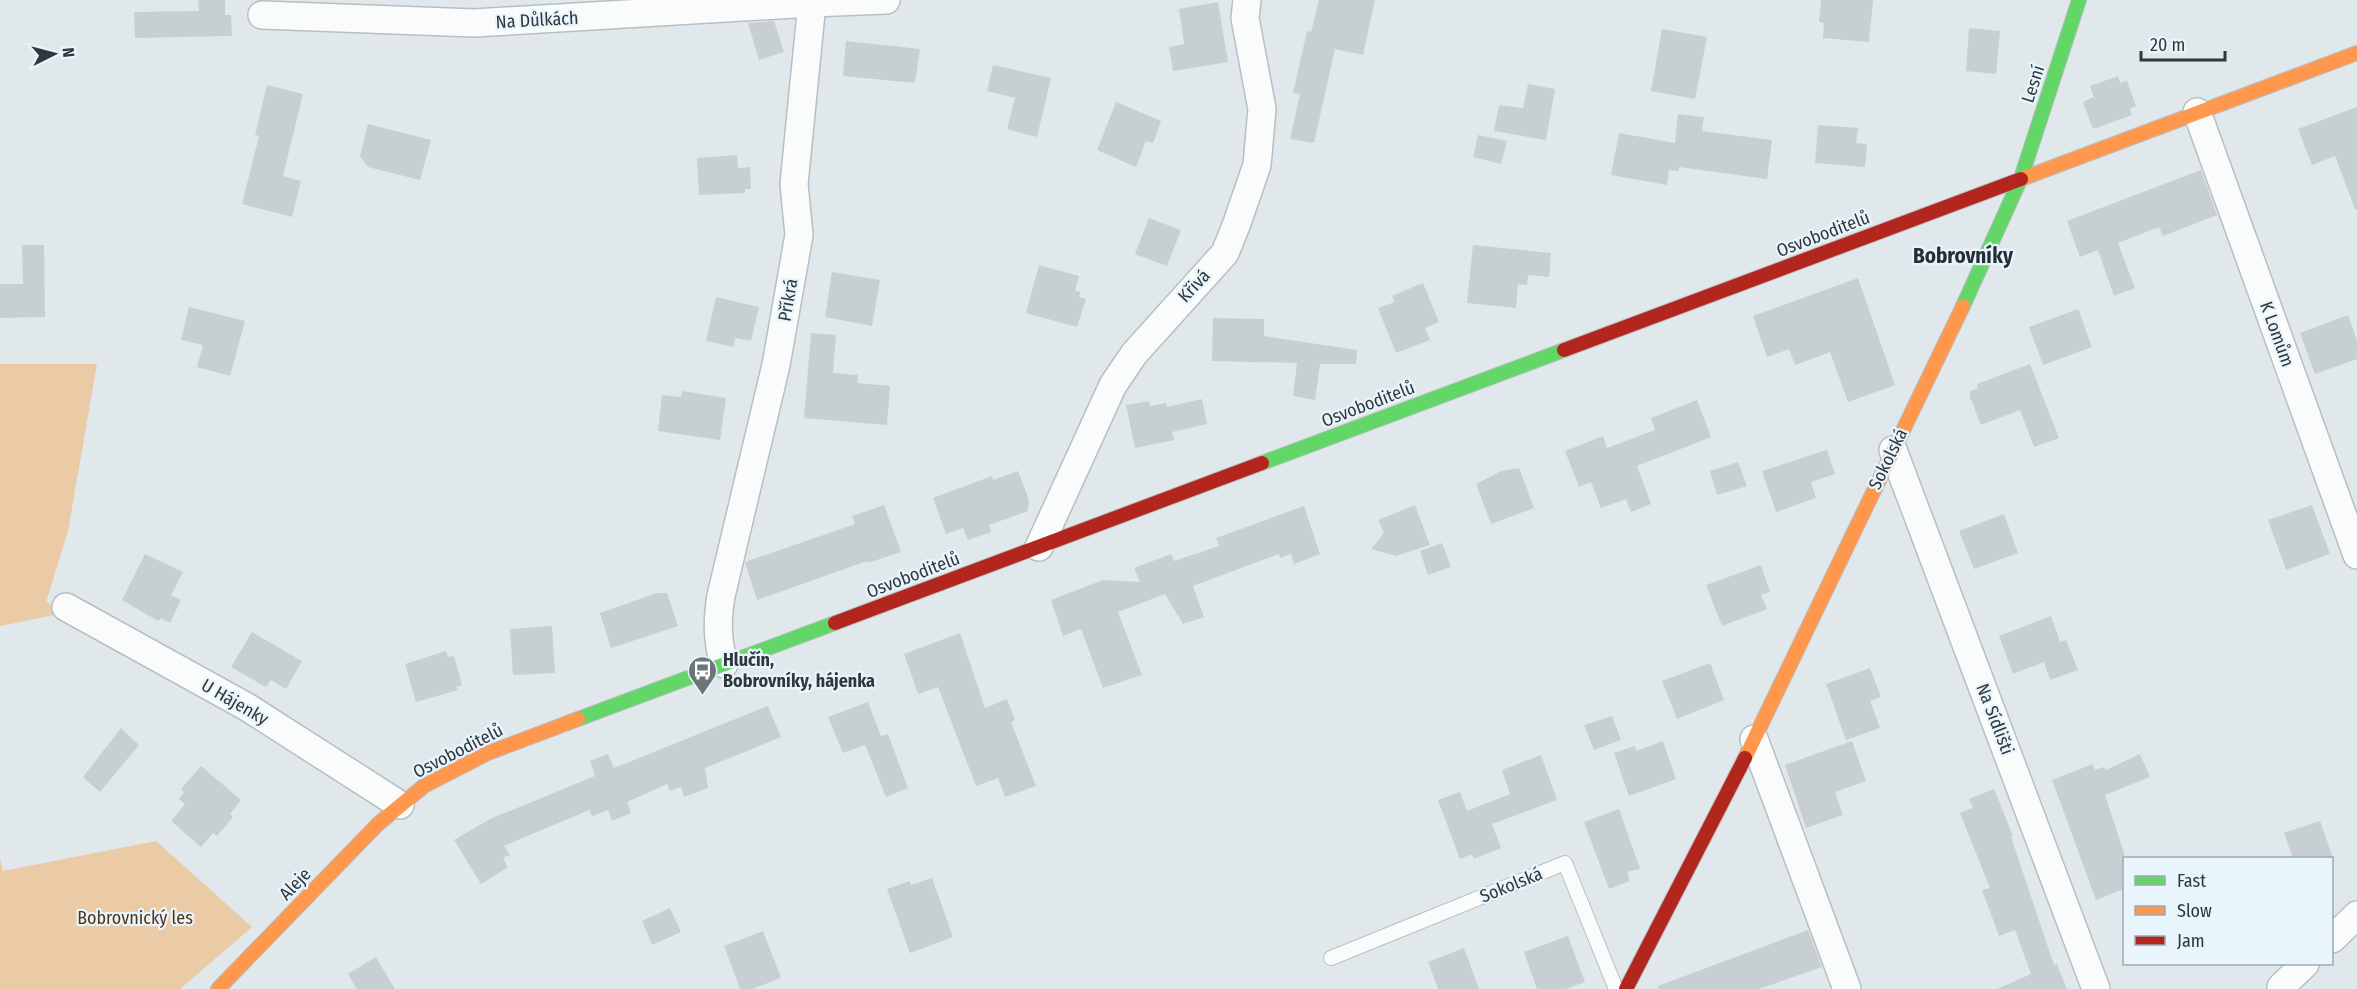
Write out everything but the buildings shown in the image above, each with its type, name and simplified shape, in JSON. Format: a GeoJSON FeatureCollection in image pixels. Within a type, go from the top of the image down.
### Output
{"type":"FeatureCollection","features":[{"type":"Feature","properties":{"kind":"street"},"geometry":{"type":"LineString","coordinates":[[812,3],[886,0]]}},
{"type":"Feature","properties":{"kind":"street","name":"Křivá"},"geometry":{"type":"LineString","coordinates":[[1039,547],[1113,385],[1134,354],[1225,253],[1237,223],[1257,165],[1262,109],[1245,18],[1247,0]]}},
{"type":"Feature","properties":{"kind":"street","name":"Lesní"},"geometry":{"type":"LineString","coordinates":[[2021,178],[2079,0]]}},
{"type":"Feature","properties":{"kind":"street","name":"Na Důlkách"},"geometry":{"type":"LineString","coordinates":[[262,15],[474,23],[812,3]]}},
{"type":"Feature","properties":{"kind":"street","name":"Příkrá"},"geometry":{"type":"LineString","coordinates":[[724,664],[718,644],[717,623],[721,596],[776,365],[799,235],[794,184],[812,3]]}},
{"type":"Feature","properties":{"kind":"street","name":"Osvoboditelů"},"geometry":{"type":"LineString","coordinates":[[400,806],[424,786],[488,753],[2357,53]]}},
{"type":"Feature","properties":{"kind":"street","name":"K Lomům"},"geometry":{"type":"LineString","coordinates":[[2197,112],[2357,555]]}},
{"type":"Feature","properties":{"kind":"street","name":"Sokolská"},"geometry":{"type":"LineString","coordinates":[[1626,989],[1754,740],[1963,307],[2021,178]]}},
{"type":"Feature","properties":{"kind":"street","name":"Na Sídlišti"},"geometry":{"type":"LineString","coordinates":[[1893,450],[2096,989]]}},
{"type":"Feature","properties":{"kind":"street","name":"U Hájenky"},"geometry":{"type":"LineString","coordinates":[[66,608],[247,707],[400,806]]}},
{"type":"Feature","properties":{"kind":"street"},"geometry":{"type":"LineString","coordinates":[[1754,740],[1847,989]]}},
{"type":"Feature","properties":{"kind":"street","name":"Aleje"},"geometry":{"type":"LineString","coordinates":[[218,989],[378,824],[400,806]]}},
{"type":"Feature","properties":{"kind":"street"},"geometry":{"type":"LineString","coordinates":[[2333,937],[2357,915]]}},
{"type":"Feature","properties":{"kind":"street"},"geometry":{"type":"LineString","coordinates":[[2282,989],[2281,987],[2303,965]]}},
{"type":"Feature","properties":{"kind":"lane","name":"Sokolská"},"geometry":{"type":"LineString","coordinates":[[1331,958],[1564,863],[1616,989]]}},
{"type":"Feature","properties":{"kind":"green space"},"geometry":{"type":"Polygon","coordinates":[[[0,364],[97,364],[68,531],[46,602],[64,613],[0,626],[0,364]]]}},
{"type":"Feature","properties":{"kind":"green space","name":"Bobrovnický les"},"geometry":{"type":"Polygon","coordinates":[[[156,841],[252,927],[180,989],[0,989],[0,859],[3,871],[156,841]]]}},
{"type":"Feature","properties":{"kind":"traffic: fast"},"geometry":{"type":"LineString","coordinates":[[1963,306],[2021,178],[2079,0]]}},
{"type":"Feature","properties":{"kind":"traffic: fast"},"geometry":{"type":"LineString","coordinates":[[1262,463],[1564,350]]}},
{"type":"Feature","properties":{"kind":"traffic: fast"},"geometry":{"type":"LineString","coordinates":[[578,719],[835,623]]}},
{"type":"Feature","properties":{"kind":"traffic: slow"},"geometry":{"type":"LineString","coordinates":[[2021,179],[2357,53]]}},
{"type":"Feature","properties":{"kind":"traffic: slow"},"geometry":{"type":"LineString","coordinates":[[1745,758],[1963,306]]}},
{"type":"Feature","properties":{"kind":"traffic: slow"},"geometry":{"type":"LineString","coordinates":[[218,989],[378,824],[424,786],[488,753],[578,719]]}},
{"type":"Feature","properties":{"kind":"traffic: jam"},"geometry":{"type":"LineString","coordinates":[[1564,350],[2021,179]]}},
{"type":"Feature","properties":{"kind":"traffic: jam"},"geometry":{"type":"LineString","coordinates":[[835,623],[1262,463]]}},
{"type":"Feature","properties":{"kind":"traffic: jam"},"geometry":{"type":"LineString","coordinates":[[1626,989],[1745,758]]}},
{"type":"Feature","properties":{"kind":"place","name":"Hlučín, Bobrovníky, hájenka"},"geometry":{"type":"Point","coordinates":[702,696]}},
{"type":"Feature","properties":{"kind":"district","name":"Bobrovníky"},"geometry":{"type":"Point","coordinates":[1963,256]}}]}
